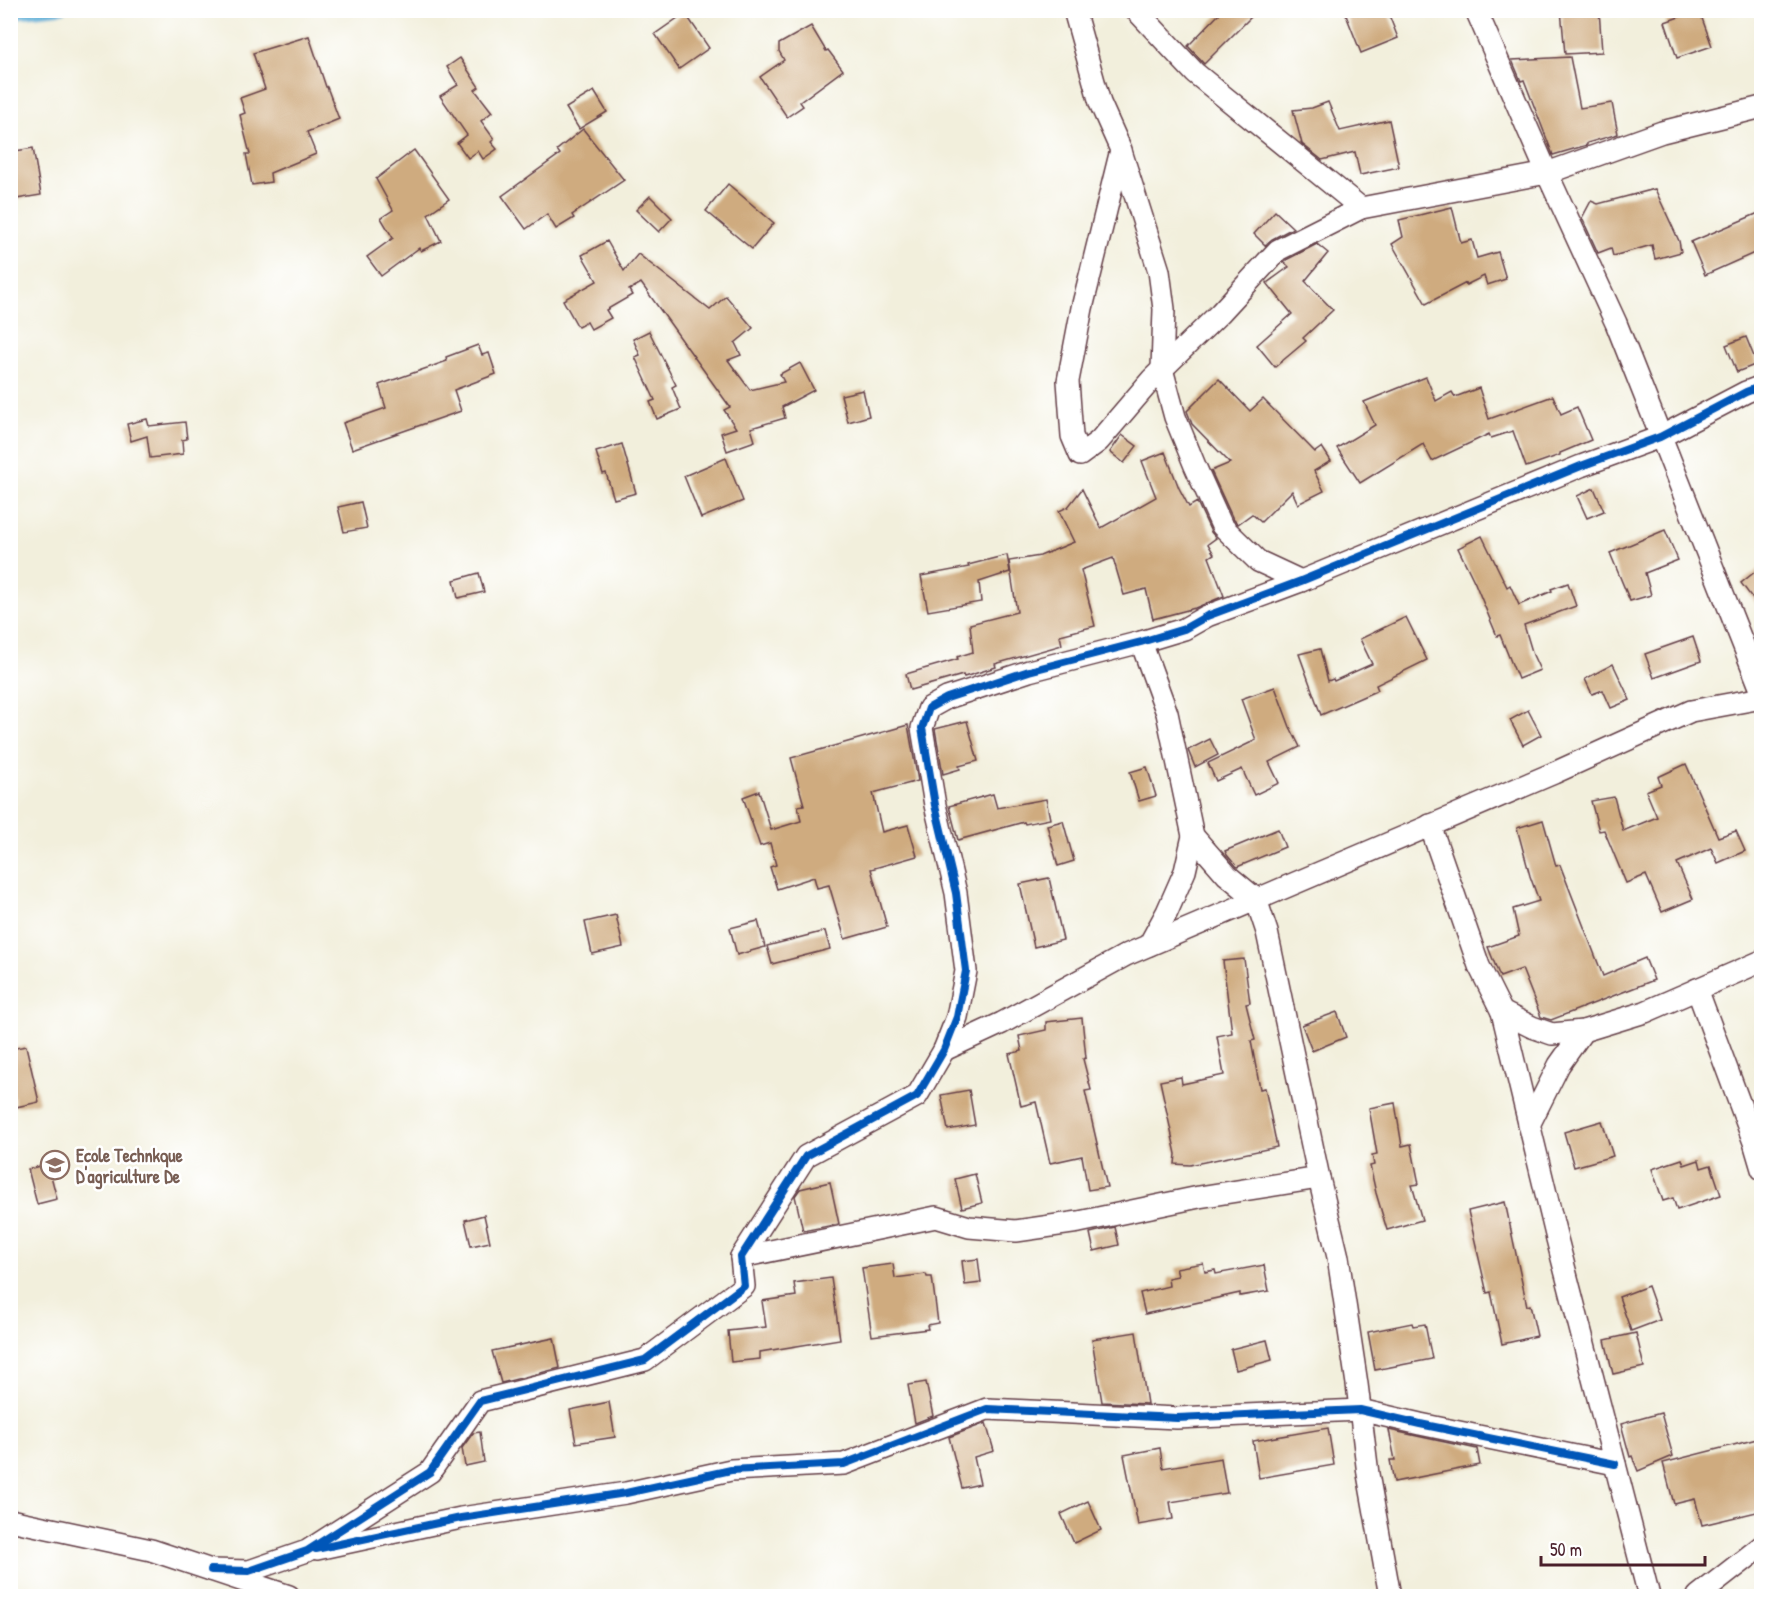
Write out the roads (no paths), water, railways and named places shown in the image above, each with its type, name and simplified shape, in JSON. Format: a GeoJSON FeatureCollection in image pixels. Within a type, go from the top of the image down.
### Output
{"type":"FeatureCollection","features":[{"type":"Feature","properties":{"kind":"street"},"geometry":{"type":"LineString","coordinates":[[1074,10],[1100,104],[1121,150],[1159,271],[1164,309],[1162,369],[1175,417],[1222,526],[1258,561],[1300,580]]}},
{"type":"Feature","properties":{"kind":"street"},"geometry":{"type":"LineString","coordinates":[[1136,10],[1195,73],[1361,208]]}},
{"type":"Feature","properties":{"kind":"street"},"geometry":{"type":"LineString","coordinates":[[1476,10],[1616,323],[1761,692]]}},
{"type":"Feature","properties":{"kind":"street"},"geometry":{"type":"LineString","coordinates":[[1121,150],[1082,308],[1068,381],[1072,436],[1080,455],[1099,441],[1162,369],[1220,313],[1278,250],[1361,208],[1547,173],[1662,132],[1761,107]]}},
{"type":"Feature","properties":{"kind":"street"},"geometry":{"type":"LineString","coordinates":[[307,1551],[430,1472],[480,1401],[645,1360],[744,1286],[741,1257],[806,1156],[917,1096],[944,1050],[957,1017],[966,971],[956,893],[935,804],[922,728],[930,708],[947,698],[1029,671],[1184,629],[1207,616],[1581,466],[1660,437],[1761,386]]}},
{"type":"Feature","properties":{"kind":"street"},"geometry":{"type":"LineString","coordinates":[[1141,642],[1167,713],[1194,836],[1185,871],[1149,945]]}},
{"type":"Feature","properties":{"kind":"street"},"geometry":{"type":"LineString","coordinates":[[944,1050],[1002,1023],[1126,955],[1554,773],[1691,711],[1761,698]]}},
{"type":"Feature","properties":{"kind":"street"},"geometry":{"type":"LineString","coordinates":[[1430,825],[1479,966],[1502,1012],[1649,1596]]}},
{"type":"Feature","properties":{"kind":"street"},"geometry":{"type":"LineString","coordinates":[[1194,836],[1227,875],[1256,899],[1267,932],[1338,1257],[1368,1474],[1390,1596]]}},
{"type":"Feature","properties":{"kind":"street"},"geometry":{"type":"LineString","coordinates":[[1502,1012],[1533,1028],[1552,1034],[1583,1031],[1645,1012],[1761,961]]}},
{"type":"Feature","properties":{"kind":"street"},"geometry":{"type":"LineString","coordinates":[[1697,989],[1754,1142],[1761,1169]]}},
{"type":"Feature","properties":{"kind":"street"},"geometry":{"type":"LineString","coordinates":[[1529,1125],[1559,1065],[1583,1031]]}},
{"type":"Feature","properties":{"kind":"street"},"geometry":{"type":"LineString","coordinates":[[741,1257],[936,1217],[969,1227],[1016,1231],[1079,1222],[1200,1197],[1319,1178]]}},
{"type":"Feature","properties":{"kind":"street"},"geometry":{"type":"LineString","coordinates":[[211,1570],[249,1571],[307,1551],[461,1518],[626,1493],[731,1470],[844,1464],[987,1409],[1177,1418],[1360,1410],[1615,1464]]}},
{"type":"Feature","properties":{"kind":"street"},"geometry":{"type":"LineString","coordinates":[[10,1520],[151,1551],[289,1596]]}},
{"type":"Feature","properties":{"kind":"street"},"geometry":{"type":"LineString","coordinates":[[1698,1596],[1761,1546]]}},
{"type":"Feature","properties":{"kind":"waterway"},"geometry":{"type":"LineString","coordinates":[[10,16],[63,10]]}},
{"type":"Feature","properties":{"kind":"place","name":"Ecole Technkque D'agriculture De"},"geometry":{"type":"Point","coordinates":[55,1165]}}]}
